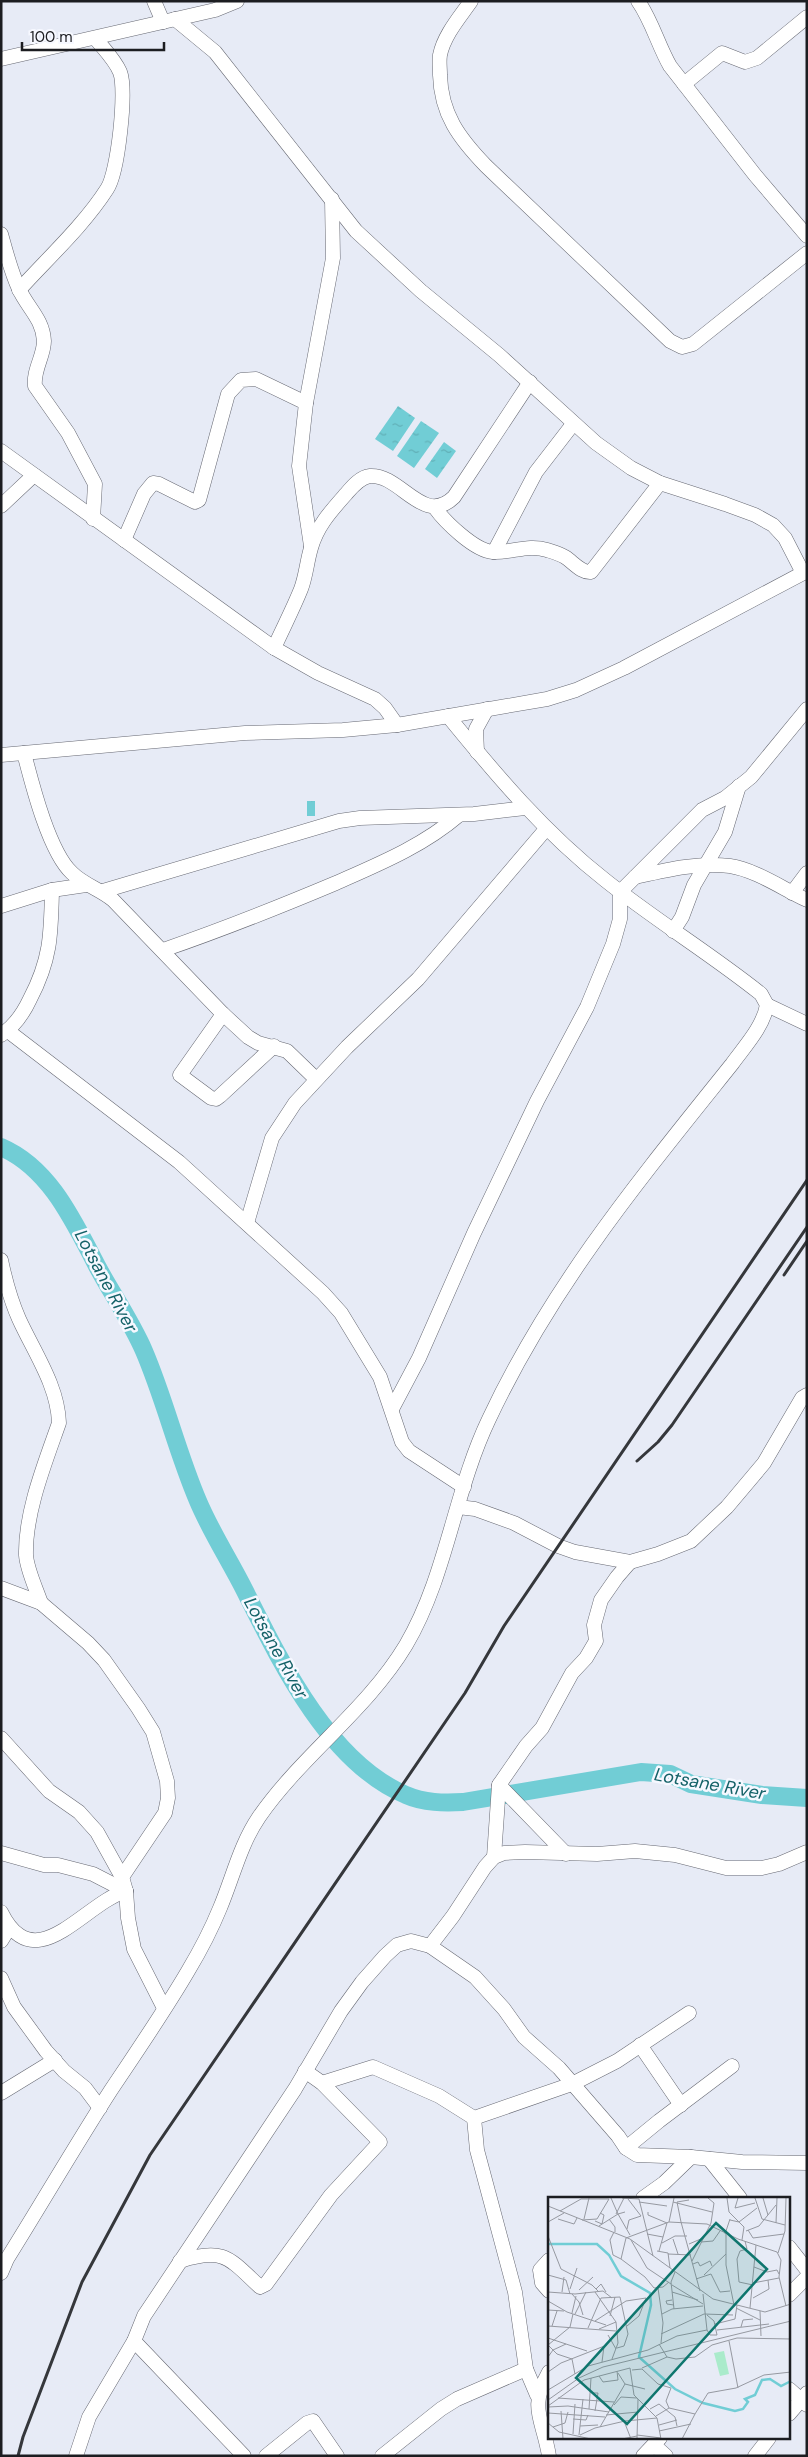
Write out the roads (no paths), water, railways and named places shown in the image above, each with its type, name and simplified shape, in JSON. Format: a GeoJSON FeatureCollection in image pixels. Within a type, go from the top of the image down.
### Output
{"type":"FeatureCollection","features":[{"type":"Feature","properties":{"kind":"street"},"geometry":{"type":"LineString","coordinates":[[1,755],[245,733],[343,730],[397,725],[546,699],[576,690],[624,668],[805,572],[785,538],[773,525],[733,506],[660,484],[631,468],[573,424],[530,382],[421,291],[372,247],[215,52],[169,20],[154,1]]}},
{"type":"Feature","properties":{"kind":"street"},"geometry":{"type":"LineString","coordinates":[[1,59],[215,10],[237,1]]}},
{"type":"Feature","properties":{"kind":"street"},"geometry":{"type":"LineString","coordinates":[[471,1],[446,38],[440,56],[441,98],[449,118],[467,147],[670,340],[682,347],[693,344],[807,253]]}},
{"type":"Feature","properties":{"kind":"street"},"geometry":{"type":"LineString","coordinates":[[638,1],[648,15],[660,48],[684,84],[804,228]]}},
{"type":"Feature","properties":{"kind":"street"},"geometry":{"type":"LineString","coordinates":[[684,84],[722,53],[745,62],[757,58],[807,17]]}},
{"type":"Feature","properties":{"kind":"street"},"geometry":{"type":"LineString","coordinates":[[19,290],[93,208],[112,179],[123,106],[123,84],[116,64],[95,38]]}},
{"type":"Feature","properties":{"kind":"street"},"geometry":{"type":"LineString","coordinates":[[311,547],[299,466],[306,403],[333,258],[332,199]]}},
{"type":"Feature","properties":{"kind":"street"},"geometry":{"type":"LineString","coordinates":[[1,234],[19,290],[37,316],[44,342],[34,378],[36,386],[68,433],[95,484],[93,519]]}},
{"type":"Feature","properties":{"kind":"street"},"geometry":{"type":"LineString","coordinates":[[124,540],[144,494],[153,483],[159,484],[189,500],[195,502],[199,500],[228,394],[241,380],[256,379],[306,403]]}},
{"type":"Feature","properties":{"kind":"street"},"geometry":{"type":"LineString","coordinates":[[435,508],[445,506],[454,497],[530,382]]}},
{"type":"Feature","properties":{"kind":"street"},"geometry":{"type":"LineString","coordinates":[[494,552],[536,472],[573,424]]}},
{"type":"Feature","properties":{"kind":"street"},"geometry":{"type":"LineString","coordinates":[[1,451],[274,648],[318,673],[375,698],[397,725]]}},
{"type":"Feature","properties":{"kind":"street"},"geometry":{"type":"LineString","coordinates":[[1,506],[34,474]]}},
{"type":"Feature","properties":{"kind":"street"},"geometry":{"type":"LineString","coordinates":[[274,648],[302,587],[311,547],[322,522],[360,479],[371,476],[387,482],[435,508],[452,528],[486,551],[494,552],[524,547],[538,548],[564,556],[585,571],[591,572],[660,484]]}},
{"type":"Feature","properties":{"kind":"street"},"geometry":{"type":"LineString","coordinates":[[477,753],[476,729],[487,709]]}},
{"type":"Feature","properties":{"kind":"street"},"geometry":{"type":"LineString","coordinates":[[392,1409],[419,1358],[474,1233],[537,1101],[587,1007],[613,944],[620,918],[620,892],[702,810],[725,798],[757,770],[807,709]]}},
{"type":"Feature","properties":{"kind":"street"},"geometry":{"type":"LineString","coordinates":[[1,2273],[7,2259],[203,1944],[221,1906],[249,1833],[276,1794],[384,1677],[418,1623],[434,1585],[464,1487],[489,1418],[520,1357],[557,1294],[613,1212],[750,1039],[766,1013],[767,1006],[761,994],[620,892],[546,828],[525,808],[477,753],[448,716]]}},
{"type":"Feature","properties":{"kind":"street"},"geometry":{"type":"LineString","coordinates":[[24,753],[33,789],[57,850],[70,872],[86,884],[103,891],[163,950],[223,1014],[248,1037],[258,1043],[287,1051],[316,1079]]}},
{"type":"Feature","properties":{"kind":"street"},"geometry":{"type":"LineString","coordinates":[[673,930],[682,916],[694,885],[724,832],[739,786]]}},
{"type":"Feature","properties":{"kind":"street"},"geometry":{"type":"LineString","coordinates":[[103,891],[339,821],[360,818],[458,815],[525,808]]}},
{"type":"Feature","properties":{"kind":"street"},"geometry":{"type":"LineString","coordinates":[[163,950],[225,929],[389,860],[432,836],[458,815]]}},
{"type":"Feature","properties":{"kind":"street"},"geometry":{"type":"LineString","coordinates":[[247,1223],[272,1138],[295,1104],[316,1079],[418,979],[546,828]]}},
{"type":"Feature","properties":{"kind":"street"},"geometry":{"type":"LineString","coordinates":[[635,877],[707,865],[731,866],[752,873],[807,900]]}},
{"type":"Feature","properties":{"kind":"street"},"geometry":{"type":"LineString","coordinates":[[792,893],[807,873]]}},
{"type":"Feature","properties":{"kind":"street"},"geometry":{"type":"LineString","coordinates":[[1,906],[52,890],[86,884]]}},
{"type":"Feature","properties":{"kind":"street"},"geometry":{"type":"LineString","coordinates":[[52,890],[48,956],[40,981],[21,1017],[4,1033],[179,1162],[323,1293],[341,1313],[380,1377],[402,1442],[409,1451],[464,1487]]}},
{"type":"Feature","properties":{"kind":"street"},"geometry":{"type":"LineString","coordinates":[[767,1006],[807,1024]]}},
{"type":"Feature","properties":{"kind":"street"},"geometry":{"type":"LineString","coordinates":[[223,1014],[180,1075],[211,1098],[216,1099],[220,1096],[274,1046]]}},
{"type":"Feature","properties":{"kind":"street"},"geometry":{"type":"LineString","coordinates":[[1,1260],[18,1317],[56,1396],[59,1415],[59,1423],[35,1496],[27,1542],[26,1557],[41,1603]]}},
{"type":"Feature","properties":{"kind":"street"},"geometry":{"type":"LineString","coordinates":[[458,1507],[475,1510],[514,1522],[558,1546],[575,1552],[630,1562],[691,1541],[727,1507],[764,1463],[802,1398],[807,1395]]}},
{"type":"Feature","properties":{"kind":"street"},"geometry":{"type":"LineString","coordinates":[[494,1857],[499,1785],[526,1746],[542,1728],[572,1673],[586,1658],[596,1641],[594,1626],[601,1600],[630,1562]]}},
{"type":"Feature","properties":{"kind":"street"},"geometry":{"type":"LineString","coordinates":[[1,1589],[41,1603],[88,1643],[104,1660],[153,1732],[161,1755],[168,1798],[165,1813],[122,1877]]}},
{"type":"Feature","properties":{"kind":"street"},"geometry":{"type":"LineString","coordinates":[[1,1738],[49,1791],[90,1822],[122,1877],[126,1891],[128,1918],[134,1949],[164,2008]]}},
{"type":"Feature","properties":{"kind":"street"},"geometry":{"type":"LineString","coordinates":[[499,1785],[566,1854]]}},
{"type":"Feature","properties":{"kind":"street"},"geometry":{"type":"LineString","coordinates":[[430,1946],[454,1916],[480,1873],[494,1857],[504,1854],[525,1852],[566,1854],[635,1851],[675,1855],[726,1868],[762,1868],[807,1852]]}},
{"type":"Feature","properties":{"kind":"street"},"geometry":{"type":"LineString","coordinates":[[1,1853],[44,1865],[58,1865],[92,1874],[126,1891]]}},
{"type":"Feature","properties":{"kind":"street"},"geometry":{"type":"LineString","coordinates":[[1,1912],[9,1928],[28,1941],[39,1941],[52,1936],[126,1891]]}},
{"type":"Feature","properties":{"kind":"street"},"geometry":{"type":"LineString","coordinates":[[1,1940],[9,1928]]}},
{"type":"Feature","properties":{"kind":"street"},"geometry":{"type":"LineString","coordinates":[[76,2456],[89,2417],[134,2341],[144,2316],[305,2071],[341,2011],[362,1982],[397,1945],[411,1941],[430,1946],[475,1976],[504,2009],[524,2037],[559,2068],[618,2136],[626,2148],[637,2155],[807,2163]]}},
{"type":"Feature","properties":{"kind":"street"},"geometry":{"type":"LineString","coordinates":[[1,1978],[14,2007],[55,2060],[85,2088],[100,2108]]}},
{"type":"Feature","properties":{"kind":"street"},"geometry":{"type":"LineString","coordinates":[[474,2118],[572,2084],[617,2061],[689,2013]]}},
{"type":"Feature","properties":{"kind":"street"},"geometry":{"type":"LineString","coordinates":[[640,2045],[681,2105]]}},
{"type":"Feature","properties":{"kind":"street"},"geometry":{"type":"LineString","coordinates":[[1,2094],[55,2060]]}},
{"type":"Feature","properties":{"kind":"street"},"geometry":{"type":"LineString","coordinates":[[626,2148],[732,2066]]}},
{"type":"Feature","properties":{"kind":"street"},"geometry":{"type":"LineString","coordinates":[[322,2084],[373,2067],[439,2096],[474,2118]]}},
{"type":"Feature","properties":{"kind":"street"},"geometry":{"type":"LineString","coordinates":[[180,2261],[201,2254],[220,2255],[230,2258],[260,2287],[266,2284],[331,2195],[380,2142],[322,2084],[305,2071]]}},
{"type":"Feature","properties":{"kind":"street"},"geometry":{"type":"LineString","coordinates":[[85,2088],[94,2087],[109,2093]]}},
{"type":"Feature","properties":{"kind":"street"},"geometry":{"type":"LineString","coordinates":[[474,2118],[477,2150],[515,2292],[526,2369],[537,2395],[538,2414],[550,2456]]}},
{"type":"Feature","properties":{"kind":"street"},"geometry":{"type":"LineString","coordinates":[[643,2197],[664,2183],[691,2157]]}},
{"type":"Feature","properties":{"kind":"street"},"geometry":{"type":"LineString","coordinates":[[709,2159],[739,2197]]}},
{"type":"Feature","properties":{"kind":"street"},"geometry":{"type":"LineString","coordinates":[[790,2248],[807,2270]]}},
{"type":"Feature","properties":{"kind":"street"},"geometry":{"type":"LineString","coordinates":[[548,2261],[540,2270],[542,2283],[548,2290]]}},
{"type":"Feature","properties":{"kind":"street"},"geometry":{"type":"LineString","coordinates":[[790,2294],[807,2277]]}},
{"type":"Feature","properties":{"kind":"street"},"geometry":{"type":"LineString","coordinates":[[134,2341],[244,2456]]}},
{"type":"Feature","properties":{"kind":"street"},"geometry":{"type":"LineString","coordinates":[[382,2456],[449,2404],[526,2369]]}},
{"type":"Feature","properties":{"kind":"street"},"geometry":{"type":"LineString","coordinates":[[537,2395],[548,2374]]}},
{"type":"Feature","properties":{"kind":"street"},"geometry":{"type":"LineString","coordinates":[[790,2390],[805,2400],[790,2413]]}},
{"type":"Feature","properties":{"kind":"street"},"geometry":{"type":"LineString","coordinates":[[266,2456],[312,2421],[337,2456]]}},
{"type":"Feature","properties":{"kind":"street"},"geometry":{"type":"LineString","coordinates":[[755,2456],[767,2440]]}},
{"type":"Feature","properties":{"kind":"street"},"geometry":{"type":"LineString","coordinates":[[643,2456],[657,2441],[666,2456]]}},
{"type":"Feature","properties":{"kind":"water"},"geometry":{"type":"Polygon","coordinates":[[[398,406],[415,418],[393,451],[375,439],[398,406]]]}},
{"type":"Feature","properties":{"kind":"water"},"geometry":{"type":"Polygon","coordinates":[[[421,421],[439,433],[414,468],[397,456],[421,421]]]}},
{"type":"Feature","properties":{"kind":"water"},"geometry":{"type":"Polygon","coordinates":[[[444,442],[456,451],[437,478],[425,469],[444,442]]]}},
{"type":"Feature","properties":{"kind":"water"},"geometry":{"type":"Polygon","coordinates":[[[307,801],[315,801],[315,816],[307,816],[307,801]]]}},
{"type":"Feature","properties":{"kind":"waterway","name":"Lotsane River"},"geometry":{"type":"LineString","coordinates":[[1,1147],[18,1156],[33,1168],[59,1198],[139,1340],[198,1501],[274,1648],[291,1678],[330,1735],[353,1759],[378,1780],[413,1798],[441,1802],[463,1802],[641,1772],[670,1774],[691,1784],[762,1795],[807,1798]]}},
{"type":"Feature","properties":{"kind":"railway"},"geometry":{"type":"LineString","coordinates":[[18,2456],[23,2437],[82,2282],[150,2155],[465,1693],[504,1626],[807,1180]]}},
{"type":"Feature","properties":{"kind":"railway"},"geometry":{"type":"LineString","coordinates":[[637,1461],[658,1442],[672,1425],[807,1227]]}},
{"type":"Feature","properties":{"kind":"railway"},"geometry":{"type":"LineString","coordinates":[[784,1275],[807,1241]]}}]}
